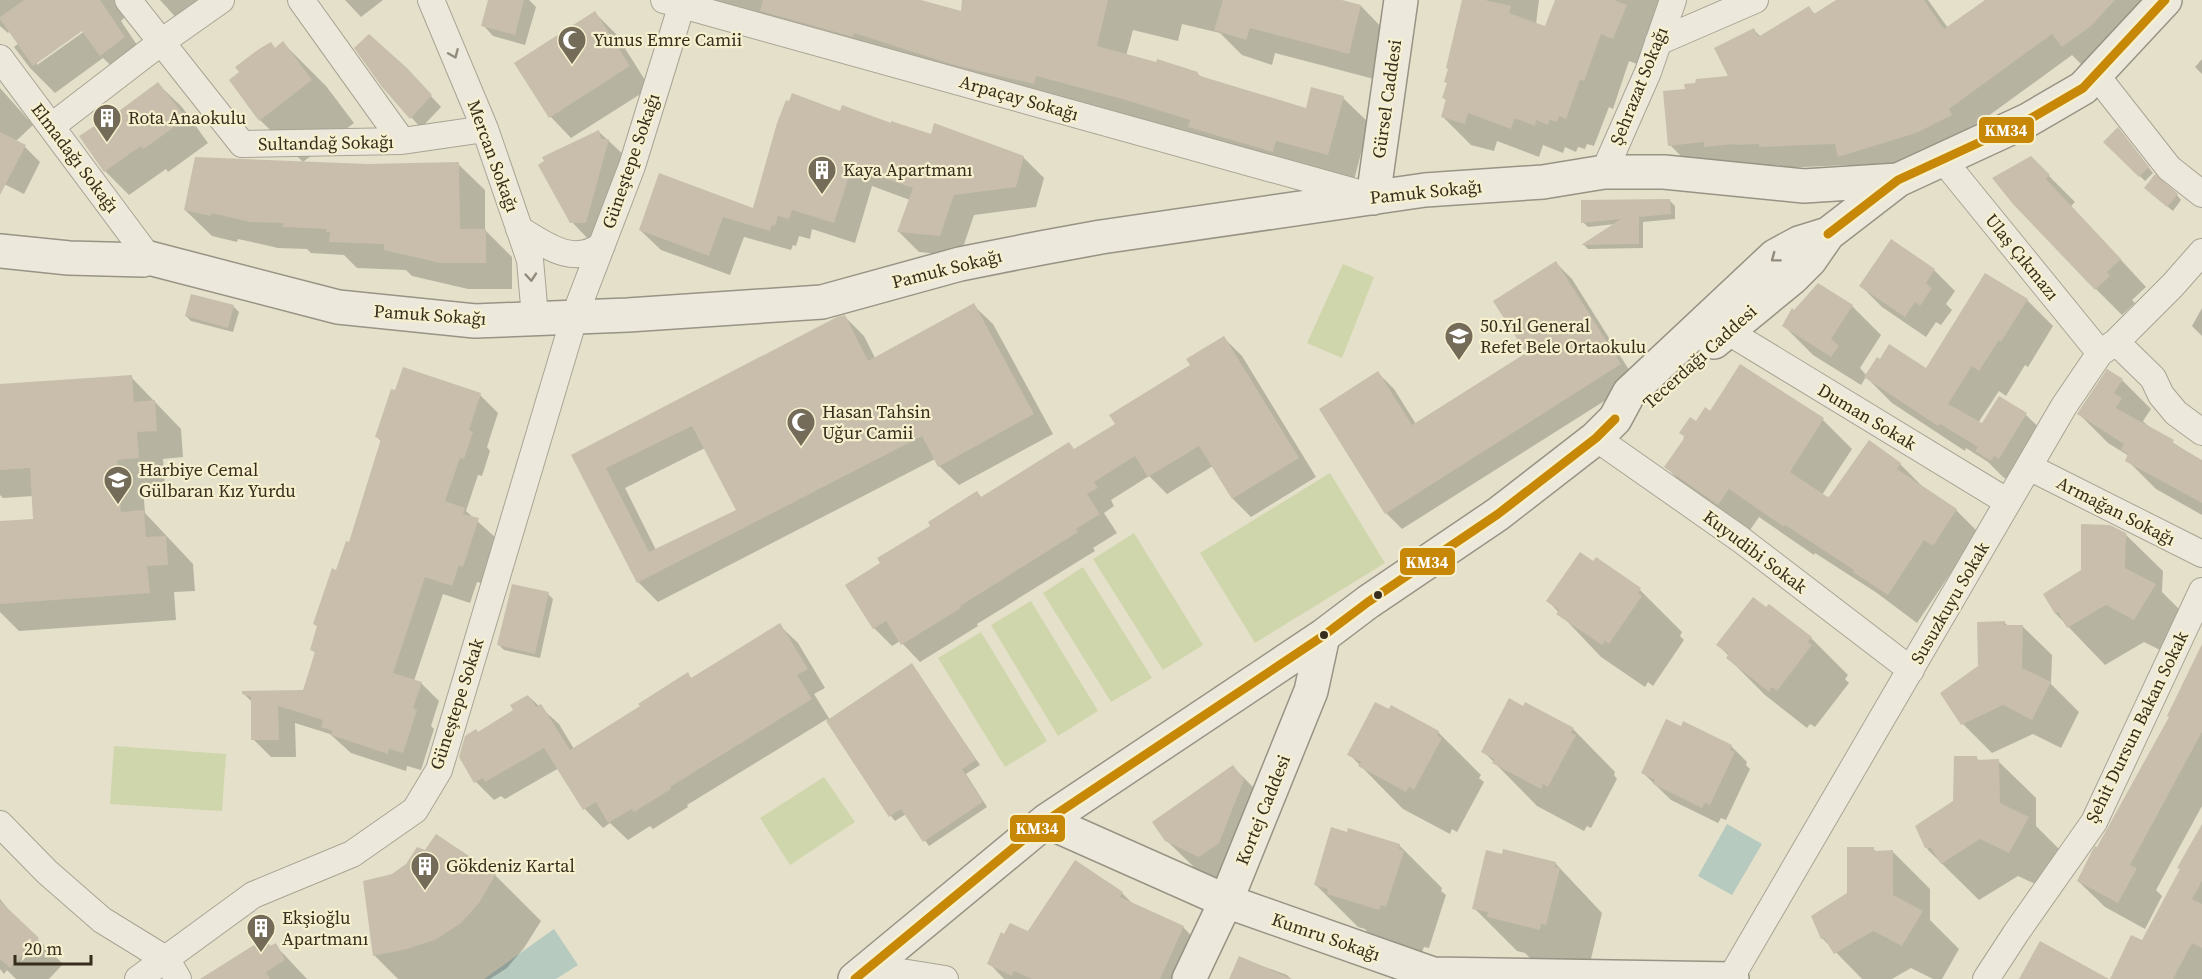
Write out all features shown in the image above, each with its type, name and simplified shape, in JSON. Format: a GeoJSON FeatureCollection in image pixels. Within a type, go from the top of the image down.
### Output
{"type":"FeatureCollection","features":[{"type":"Feature","properties":{"kind":"street","name":"Sultandağ Sokağı"},"geometry":{"type":"LineString","coordinates":[[128,0],[242,144],[402,141],[485,129]]}},
{"type":"Feature","properties":{"kind":"street"},"geometry":{"type":"LineString","coordinates":[[52,126],[160,43],[221,0]]}},
{"type":"Feature","properties":{"kind":"street"},"geometry":{"type":"LineString","coordinates":[[301,0],[402,141]]}},
{"type":"Feature","properties":{"kind":"street","name":"Mercan Sokağı"},"geometry":{"type":"LineString","coordinates":[[431,0],[485,129],[530,260],[535,317]]}},
{"type":"Feature","properties":{"kind":"street","name":"Gürsel Caddesi"},"geometry":{"type":"LineString","coordinates":[[1373,198],[1401,0]]}},
{"type":"Feature","properties":{"kind":"street","name":"Şehrazat Sokağı"},"geometry":{"type":"LineString","coordinates":[[1604,172],[1648,72],[1673,0]]}},
{"type":"Feature","properties":{"kind":"street"},"geometry":{"type":"LineString","coordinates":[[1658,42],[1755,0]]}},
{"type":"Feature","properties":{"kind":"street","name":"Tecerdağı Caddesi"},"geometry":{"type":"LineString","coordinates":[[1606,429],[1642,410],[1706,348],[1792,278],[1810,260],[1828,234],[1898,180],[2028,120],[2083,88],[2165,0]]}},
{"type":"Feature","properties":{"kind":"street","name":"Arpaçay Sokağı"},"geometry":{"type":"LineString","coordinates":[[673,2],[1373,198]]}},
{"type":"Feature","properties":{"kind":"street","name":"Güneştepe Sokağı"},"geometry":{"type":"LineString","coordinates":[[575,315],[632,166],[673,2]]}},
{"type":"Feature","properties":{"kind":"street","name":"Elmadağı Sokağı"},"geometry":{"type":"LineString","coordinates":[[0,58],[149,258]]}},
{"type":"Feature","properties":{"kind":"street"},"geometry":{"type":"LineString","coordinates":[[2096,75],[2169,168],[2202,194]]}},
{"type":"Feature","properties":{"kind":"street","name":"Ulaş Çıkmazı"},"geometry":{"type":"LineString","coordinates":[[1942,160],[2108,348],[2153,378],[2161,394],[2176,413],[2202,432]]}},
{"type":"Feature","properties":{"kind":"street","name":"Pamuk Sokağı"},"geometry":{"type":"LineString","coordinates":[[0,251],[69,258],[143,260],[149,258],[338,307],[475,321],[639,314],[822,302],[960,264],[1101,237],[1425,190],[1543,182],[1604,172],[1664,172],[1804,186],[1898,180]]}},
{"type":"Feature","properties":{"kind":"street"},"geometry":{"type":"LineString","coordinates":[[519,229],[564,253],[580,255],[594,251],[603,245]]}},
{"type":"Feature","properties":{"kind":"street","name":"Tecerdağı Caddesi"},"geometry":{"type":"LineString","coordinates":[[1606,429],[1629,393],[1775,256],[1799,243],[1828,234]]}},
{"type":"Feature","properties":{"kind":"street","name":"Susuzkuyu Sokak"},"geometry":{"type":"LineString","coordinates":[[1731,979],[2064,406],[2108,348],[2173,285],[2202,252]]}},
{"type":"Feature","properties":{"kind":"street","name":"Güneştepe Sokak"},"geometry":{"type":"LineString","coordinates":[[172,969],[253,895],[352,854],[415,810],[439,770],[575,315]]}},
{"type":"Feature","properties":{"kind":"street","name":"Duman Sokak"},"geometry":{"type":"LineString","coordinates":[[1727,331],[2008,502]]}},
{"type":"Feature","properties":{"kind":"street"},"geometry":{"type":"LineString","coordinates":[[862,973],[1046,821],[1323,636],[1368,602],[1498,514],[1606,429]]}},
{"type":"Feature","properties":{"kind":"street","name":"Kuyudibi Sokak"},"geometry":{"type":"LineString","coordinates":[[1606,429],[1740,539],[1911,670]]}},
{"type":"Feature","properties":{"kind":"street","name":"Armağan Sokağı"},"geometry":{"type":"LineString","coordinates":[[2029,467],[2202,554]]}},
{"type":"Feature","properties":{"kind":"street","name":"Şehit Dursun Bakan Sokak"},"geometry":{"type":"LineString","coordinates":[[1986,979],[2094,822],[2202,591]]}},
{"type":"Feature","properties":{"kind":"street","name":"Kortej Caddesi"},"geometry":{"type":"LineString","coordinates":[[1189,979],[1226,901],[1311,691],[1323,636]]}},
{"type":"Feature","properties":{"kind":"street","name":"Kumru Sokağı"},"geometry":{"type":"LineString","coordinates":[[1046,821],[1226,901],[1433,974],[1731,979]]}},
{"type":"Feature","properties":{"kind":"street"},"geometry":{"type":"LineString","coordinates":[[0,824],[48,872],[102,920],[172,969]]}},
{"type":"Feature","properties":{"kind":"street"},"geometry":{"type":"LineString","coordinates":[[138,979],[172,969]]}},
{"type":"Feature","properties":{"kind":"street"},"geometry":{"type":"LineString","coordinates":[[862,973],[945,979]]}},
{"type":"Feature","properties":{"kind":"green space"},"geometry":{"type":"Polygon","coordinates":[[[1343,264],[1374,277],[1342,358],[1307,343],[1343,264]]]}},
{"type":"Feature","properties":{"kind":"green space"},"geometry":{"type":"Polygon","coordinates":[[[1330,473],[1385,563],[1255,643],[1200,553],[1330,473]]]}},
{"type":"Feature","properties":{"kind":"green space"},"geometry":{"type":"Polygon","coordinates":[[[1134,533],[1203,645],[1163,670],[1093,559],[1134,533]]]}},
{"type":"Feature","properties":{"kind":"green space"},"geometry":{"type":"Polygon","coordinates":[[[1083,567],[1152,678],[1111,702],[1043,593],[1083,567]]]}},
{"type":"Feature","properties":{"kind":"green space"},"geometry":{"type":"Polygon","coordinates":[[[1031,601],[1098,711],[1058,736],[991,625],[1031,601]]]}},
{"type":"Feature","properties":{"kind":"green space"},"geometry":{"type":"Polygon","coordinates":[[[981,632],[1047,741],[1005,767],[938,658],[981,632]]]}},
{"type":"Feature","properties":{"kind":"green space"},"geometry":{"type":"Polygon","coordinates":[[[114,746],[226,754],[222,811],[110,804],[114,746]]]}},
{"type":"Feature","properties":{"kind":"green space"},"geometry":{"type":"Polygon","coordinates":[[[824,777],[855,822],[790,865],[760,818],[824,777]]]}},
{"type":"Feature","properties":{"kind":"shaded area"},"geometry":{"type":"Polygon","coordinates":[[[1727,824],[1762,844],[1732,895],[1698,876],[1727,824]]]}},
{"type":"Feature","properties":{"kind":"shaded area"},"geometry":{"type":"Polygon","coordinates":[[[554,929],[578,965],[556,979],[484,979],[554,929]]]}},
{"type":"Feature","properties":{"kind":"building"},"geometry":{"type":"Polygon","coordinates":[[[24,0],[100,0],[125,37],[100,56],[82,31],[33,66],[0,19],[24,0]]]}},
{"type":"Feature","properties":{"kind":"building"},"geometry":{"type":"Polygon","coordinates":[[[488,0],[524,0],[515,35],[481,26],[488,0]]]}},
{"type":"Feature","properties":{"kind":"building"},"geometry":{"type":"Polygon","coordinates":[[[763,0],[921,0],[961,11],[962,0],[1108,0],[1097,46],[1156,62],[1157,59],[1198,72],[1197,75],[1306,108],[1311,87],[1344,96],[1328,155],[1276,141],[1273,152],[1188,127],[1190,120],[1126,100],[1036,76],[1034,84],[954,65],[854,33],[853,37],[760,11],[763,0]]]}},
{"type":"Feature","properties":{"kind":"building"},"geometry":{"type":"Polygon","coordinates":[[[1223,0],[1342,0],[1361,5],[1349,54],[1250,28],[1246,40],[1214,30],[1223,0]]]}},
{"type":"Feature","properties":{"kind":"building"},"geometry":{"type":"Polygon","coordinates":[[[1462,0],[1485,0],[1511,6],[1509,13],[1545,26],[1555,0],[1614,0],[1627,5],[1613,39],[1601,34],[1584,81],[1580,80],[1566,119],[1559,116],[1557,122],[1550,120],[1548,125],[1536,120],[1535,126],[1515,118],[1511,129],[1468,113],[1465,124],[1441,117],[1446,99],[1442,98],[1447,83],[1444,82],[1448,69],[1446,68],[1462,0]]]}},
{"type":"Feature","properties":{"kind":"building"},"geometry":{"type":"Polygon","coordinates":[[[1836,0],[1924,0],[1944,29],[1985,0],[2115,0],[2091,26],[2062,47],[2052,34],[1949,109],[1952,115],[1916,133],[1838,157],[1835,144],[1759,147],[1759,144],[1735,144],[1704,147],[1704,142],[1668,146],[1663,91],[1685,89],[1684,84],[1695,83],[1696,79],[1728,76],[1714,48],[1754,28],[1758,37],[1809,6],[1814,14],[1836,0]]]}},
{"type":"Feature","properties":{"kind":"building","name":"Yunus Emre Camii"},"geometry":{"type":"Polygon","coordinates":[[[595,11],[630,66],[549,118],[514,63],[595,11]]]}},
{"type":"Feature","properties":{"kind":"building"},"geometry":{"type":"Polygon","coordinates":[[[369,34],[407,68],[432,95],[410,119],[382,87],[354,48],[369,34]]]}},
{"type":"Feature","properties":{"kind":"building"},"geometry":{"type":"Polygon","coordinates":[[[283,41],[312,80],[259,121],[229,80],[239,72],[235,67],[259,49],[271,42],[275,48],[283,41]]]}},
{"type":"Feature","properties":{"kind":"building"},"geometry":{"type":"Polygon","coordinates":[[[158,82],[186,118],[151,144],[143,149],[141,146],[104,172],[79,136],[111,117],[158,82]]]}},
{"type":"Feature","properties":{"kind":"building"},"geometry":{"type":"Polygon","coordinates":[[[792,93],[840,111],[842,105],[891,123],[891,121],[931,134],[934,123],[1024,156],[1016,187],[954,195],[940,236],[897,232],[913,188],[852,167],[834,223],[792,210],[789,219],[778,216],[775,226],[772,225],[770,231],[723,217],[709,256],[639,230],[659,173],[753,208],[777,123],[786,100],[789,101],[792,93]]]}},
{"type":"Feature","properties":{"kind":"building"},"geometry":{"type":"Polygon","coordinates":[[[2118,127],[2149,167],[2139,177],[2103,142],[2118,127]]]}},
{"type":"Feature","properties":{"kind":"building"},"geometry":{"type":"Polygon","coordinates":[[[599,130],[601,139],[609,139],[586,223],[570,223],[538,165],[544,161],[542,157],[599,130]]]}},
{"type":"Feature","properties":{"kind":"building"},"geometry":{"type":"Polygon","coordinates":[[[0,132],[26,145],[0,195],[0,132]]]}},
{"type":"Feature","properties":{"kind":"building"},"geometry":{"type":"Polygon","coordinates":[[[2031,156],[2050,175],[2046,179],[2121,259],[2107,272],[2110,276],[2095,290],[2013,204],[1992,178],[2031,156]]]}},
{"type":"Feature","properties":{"kind":"building"},"geometry":{"type":"Polygon","coordinates":[[[195,157],[367,164],[459,162],[460,229],[486,229],[486,263],[440,263],[384,250],[384,244],[329,242],[330,232],[326,232],[326,229],[283,227],[283,223],[250,222],[211,213],[211,216],[184,210],[195,157]]]}},
{"type":"Feature","properties":{"kind":"building"},"geometry":{"type":"Polygon","coordinates":[[[2155,174],[2178,194],[2167,207],[2144,188],[2155,174]]]}},
{"type":"Feature","properties":{"kind":"building"},"geometry":{"type":"Polygon","coordinates":[[[1670,199],[1671,214],[1639,217],[1639,244],[1581,245],[1621,219],[1581,223],[1581,200],[1670,199]]]}},
{"type":"Feature","properties":{"kind":"building"},"geometry":{"type":"Polygon","coordinates":[[[1891,239],[1935,269],[1926,283],[1932,288],[1920,306],[1915,302],[1905,317],[1859,286],[1891,239]]]}},
{"type":"Feature","properties":{"kind":"building"},"geometry":{"type":"Polygon","coordinates":[[[1556,261],[1621,364],[1385,514],[1319,409],[1378,371],[1412,425],[1526,353],[1493,301],[1556,261]]]}},
{"type":"Feature","properties":{"kind":"building"},"geometry":{"type":"Polygon","coordinates":[[[1985,273],[2028,299],[2001,342],[1999,340],[1979,371],[1972,366],[1948,404],[1982,423],[1999,396],[2027,413],[1999,459],[1994,456],[1991,461],[1975,451],[1978,447],[1940,424],[1938,426],[1864,377],[1877,357],[1880,359],[1889,344],[1926,368],[1985,273]]]}},
{"type":"Feature","properties":{"kind":"building"},"geometry":{"type":"Polygon","coordinates":[[[1818,283],[1853,305],[1831,339],[1839,346],[1831,357],[1782,326],[1792,308],[1794,310],[1818,283]]]}},
{"type":"Feature","properties":{"kind":"building"},"geometry":{"type":"Polygon","coordinates":[[[191,294],[234,305],[228,328],[185,316],[191,294]]]}},
{"type":"Feature","properties":{"kind":"building","name":"Hasan Tahsin Uğur Camii"},"geometry":{"type":"Polygon","coordinates":[[[974,303],[1034,414],[938,467],[922,436],[637,583],[571,455],[837,317],[845,315],[868,361],[974,303]],[[692,426],[606,468],[649,552],[736,510],[692,426]]]}},
{"type":"Feature","properties":{"kind":"building"},"geometry":{"type":"Polygon","coordinates":[[[1224,336],[1299,458],[1232,499],[1199,446],[1148,477],[1135,456],[1094,482],[1098,488],[1087,494],[1100,514],[1076,529],[1078,532],[901,645],[886,621],[873,629],[845,585],[880,563],[877,558],[930,526],[928,522],[977,491],[981,497],[1069,442],[1074,449],[1115,424],[1109,415],[1190,365],[1186,359],[1224,336]]]}},
{"type":"Feature","properties":{"kind":"building"},"geometry":{"type":"Polygon","coordinates":[[[1740,364],[1824,418],[1790,472],[1829,497],[1869,440],[1901,463],[1897,469],[1957,509],[1933,546],[1924,540],[1888,595],[1853,572],[1854,570],[1785,525],[1784,527],[1729,489],[1718,505],[1664,467],[1683,440],[1684,436],[1679,433],[1690,417],[1696,421],[1705,407],[1710,411],[1740,364]]]}},
{"type":"Feature","properties":{"kind":"building"},"geometry":{"type":"Polygon","coordinates":[[[403,367],[481,393],[469,430],[473,432],[464,459],[460,458],[445,501],[465,508],[463,514],[479,518],[463,567],[459,565],[452,586],[425,577],[393,673],[422,682],[413,708],[417,710],[403,753],[389,749],[388,754],[331,735],[333,731],[321,727],[323,720],[278,706],[279,740],[251,740],[251,697],[242,694],[242,691],[303,690],[315,652],[310,650],[317,626],[313,624],[332,568],[336,570],[346,541],[349,542],[381,439],[375,437],[391,389],[395,390],[403,367]]]}},
{"type":"Feature","properties":{"kind":"building"},"geometry":{"type":"Polygon","coordinates":[[[2107,369],[2123,379],[2114,393],[2122,398],[2116,408],[2174,440],[2172,443],[2202,460],[2202,503],[2125,461],[2128,454],[2121,450],[2124,444],[2077,414],[2107,369]]]}},
{"type":"Feature","properties":{"kind":"building"},"geometry":{"type":"Polygon","coordinates":[[[132,375],[134,402],[155,400],[157,431],[137,432],[139,458],[117,460],[121,512],[144,510],[146,537],[166,536],[168,565],[147,566],[150,593],[0,604],[0,521],[33,519],[30,468],[0,470],[0,384],[132,375]]]}},
{"type":"Feature","properties":{"kind":"building"},"geometry":{"type":"Polygon","coordinates":[[[2081,524],[2110,525],[2126,533],[2125,568],[2156,584],[2134,620],[2106,605],[2067,628],[2058,612],[2055,614],[2043,594],[2081,570],[2081,524]]]}},
{"type":"Feature","properties":{"kind":"building"},"geometry":{"type":"Polygon","coordinates":[[[1580,552],[1593,561],[1596,557],[1641,588],[1638,593],[1642,596],[1609,644],[1605,641],[1602,645],[1556,614],[1559,610],[1546,601],[1580,552]]]}},
{"type":"Feature","properties":{"kind":"building"},"geometry":{"type":"Polygon","coordinates":[[[512,584],[549,592],[535,654],[497,645],[512,584]]]}},
{"type":"Feature","properties":{"kind":"building"},"geometry":{"type":"Polygon","coordinates":[[[1753,597],[1766,607],[1769,604],[1812,637],[1808,642],[1812,645],[1777,691],[1772,687],[1769,692],[1726,658],[1729,654],[1716,645],[1753,597]]]}},
{"type":"Feature","properties":{"kind":"building"},"geometry":{"type":"Polygon","coordinates":[[[2005,621],[2004,625],[2023,625],[2022,668],[2051,682],[2032,720],[2003,705],[1961,725],[1940,693],[1978,666],[1977,622],[2005,621]]]}},
{"type":"Feature","properties":{"kind":"building"},"geometry":{"type":"Polygon","coordinates":[[[780,623],[808,669],[797,675],[812,699],[670,787],[671,789],[634,812],[632,809],[608,823],[596,802],[583,810],[544,748],[485,782],[483,778],[474,783],[459,757],[465,736],[476,729],[478,732],[513,710],[510,705],[528,695],[536,707],[541,704],[570,750],[640,706],[638,704],[688,672],[691,678],[780,623]]]}},
{"type":"Feature","properties":{"kind":"building"},"geometry":{"type":"Polygon","coordinates":[[[2202,644],[2202,732],[2130,865],[2137,868],[2118,903],[2077,881],[2169,717],[2167,716],[2202,644]]]}},
{"type":"Feature","properties":{"kind":"building"},"geometry":{"type":"Polygon","coordinates":[[[912,663],[976,760],[962,769],[983,802],[923,842],[901,809],[889,817],[826,721],[912,663]]]}},
{"type":"Feature","properties":{"kind":"building"},"geometry":{"type":"Polygon","coordinates":[[[1509,698],[1523,706],[1525,702],[1574,728],[1571,733],[1576,735],[1548,787],[1543,784],[1541,789],[1492,763],[1494,759],[1481,752],[1509,698]]]}},
{"type":"Feature","properties":{"kind":"building"},"geometry":{"type":"Polygon","coordinates":[[[1375,702],[1389,709],[1391,705],[1439,731],[1437,736],[1442,738],[1414,790],[1409,787],[1406,792],[1358,766],[1361,762],[1347,755],[1375,702]]]}},
{"type":"Feature","properties":{"kind":"building"},"geometry":{"type":"Polygon","coordinates":[[[1666,719],[1681,726],[1683,721],[1732,745],[1730,750],[1735,752],[1710,805],[1705,803],[1702,808],[1653,784],[1655,780],[1641,773],[1666,719]]]}},
{"type":"Feature","properties":{"kind":"building"},"geometry":{"type":"Polygon","coordinates":[[[1954,756],[1977,756],[1977,760],[1999,759],[2000,803],[2029,817],[2009,853],[1980,839],[1941,864],[1931,848],[1925,848],[1915,826],[1953,801],[1954,756]]]}},
{"type":"Feature","properties":{"kind":"building"},"geometry":{"type":"Polygon","coordinates":[[[1233,765],[1244,780],[1219,843],[1199,857],[1165,841],[1152,822],[1233,765]]]}},
{"type":"Feature","properties":{"kind":"building"},"geometry":{"type":"Polygon","coordinates":[[[2202,824],[2202,881],[2192,899],[2202,904],[2202,948],[2192,943],[2173,979],[2110,979],[2131,935],[2142,940],[2180,869],[2177,868],[2202,824]]]}},
{"type":"Feature","properties":{"kind":"building"},"geometry":{"type":"Polygon","coordinates":[[[1331,827],[1347,832],[1348,828],[1400,844],[1399,849],[1404,851],[1386,907],[1381,905],[1379,910],[1327,894],[1328,889],[1314,885],[1331,827]]]}},
{"type":"Feature","properties":{"kind":"building","name":"Gökdeniz Kartal"},"geometry":{"type":"Polygon","coordinates":[[[436,834],[496,874],[479,903],[461,923],[435,940],[373,956],[363,881],[392,874],[406,864],[417,847],[425,850],[436,834]]]}},
{"type":"Feature","properties":{"kind":"building"},"geometry":{"type":"Polygon","coordinates":[[[1847,847],[1874,847],[1874,851],[1893,850],[1893,895],[1923,911],[1902,946],[1873,931],[1834,954],[1824,938],[1821,939],[1811,916],[1847,893],[1847,847]]]}},
{"type":"Feature","properties":{"kind":"building"},"geometry":{"type":"Polygon","coordinates":[[[1503,849],[1556,862],[1555,867],[1560,868],[1546,925],[1541,924],[1540,930],[1487,917],[1488,912],[1472,909],[1486,850],[1502,854],[1503,849]]]}},
{"type":"Feature","properties":{"kind":"building"},"geometry":{"type":"Polygon","coordinates":[[[1075,860],[1123,892],[1120,897],[1184,926],[1160,979],[1032,979],[1014,971],[1012,976],[987,964],[1001,932],[1004,934],[1010,923],[1028,931],[1075,860]]]}},
{"type":"Feature","properties":{"kind":"building"},"geometry":{"type":"Polygon","coordinates":[[[0,901],[39,938],[10,968],[0,959],[0,901]]]}},
{"type":"Feature","properties":{"kind":"building","name":"Ekşioğlu Apartmanı"},"geometry":{"type":"Polygon","coordinates":[[[266,940],[270,946],[276,943],[285,960],[266,972],[270,979],[200,979],[257,943],[266,940]]]}},
{"type":"Feature","properties":{"kind":"building"},"geometry":{"type":"Polygon","coordinates":[[[2040,941],[2109,979],[2019,979],[2040,941]]]}},
{"type":"Feature","properties":{"kind":"building"},"geometry":{"type":"Polygon","coordinates":[[[1239,956],[1292,979],[1229,979],[1239,956]]]}},
{"type":"Feature","properties":{"kind":"transit line","name":"KM34"},"geometry":{"type":"LineString","coordinates":[[1828,234],[1898,180],[2028,120],[2083,88],[2165,0]]}},
{"type":"Feature","properties":{"kind":"transit line","name":"KM34"},"geometry":{"type":"LineString","coordinates":[[855,979],[1046,821],[1323,636],[1368,602],[1498,514],[1596,438],[1615,419]]}},
{"type":"Feature","properties":{"kind":"place","name":"Yunus Emre Camii"},"geometry":{"type":"Point","coordinates":[572,66]}},
{"type":"Feature","properties":{"kind":"place","name":"Rota Anaokulu"},"geometry":{"type":"Point","coordinates":[107,144]}},
{"type":"Feature","properties":{"kind":"place","name":"Kaya Apartmanı"},"geometry":{"type":"Point","coordinates":[822,196]}},
{"type":"Feature","properties":{"kind":"place","name":"50.Yıl General Refet Bele Ortaokulu"},"geometry":{"type":"Point","coordinates":[1459,362]}},
{"type":"Feature","properties":{"kind":"place","name":"Hasan Tahsin Uğur Camii"},"geometry":{"type":"Point","coordinates":[801,448]}},
{"type":"Feature","properties":{"kind":"place","name":"Harbiye Cemal Gülbaran Kız Yurdu"},"geometry":{"type":"Point","coordinates":[118,506]}},
{"type":"Feature","properties":{"kind":"place","name":"Gökdeniz Kartal"},"geometry":{"type":"Point","coordinates":[425,892]}},
{"type":"Feature","properties":{"kind":"place","name":"Ekşioğlu Apartmanı"},"geometry":{"type":"Point","coordinates":[261,954]}}]}
